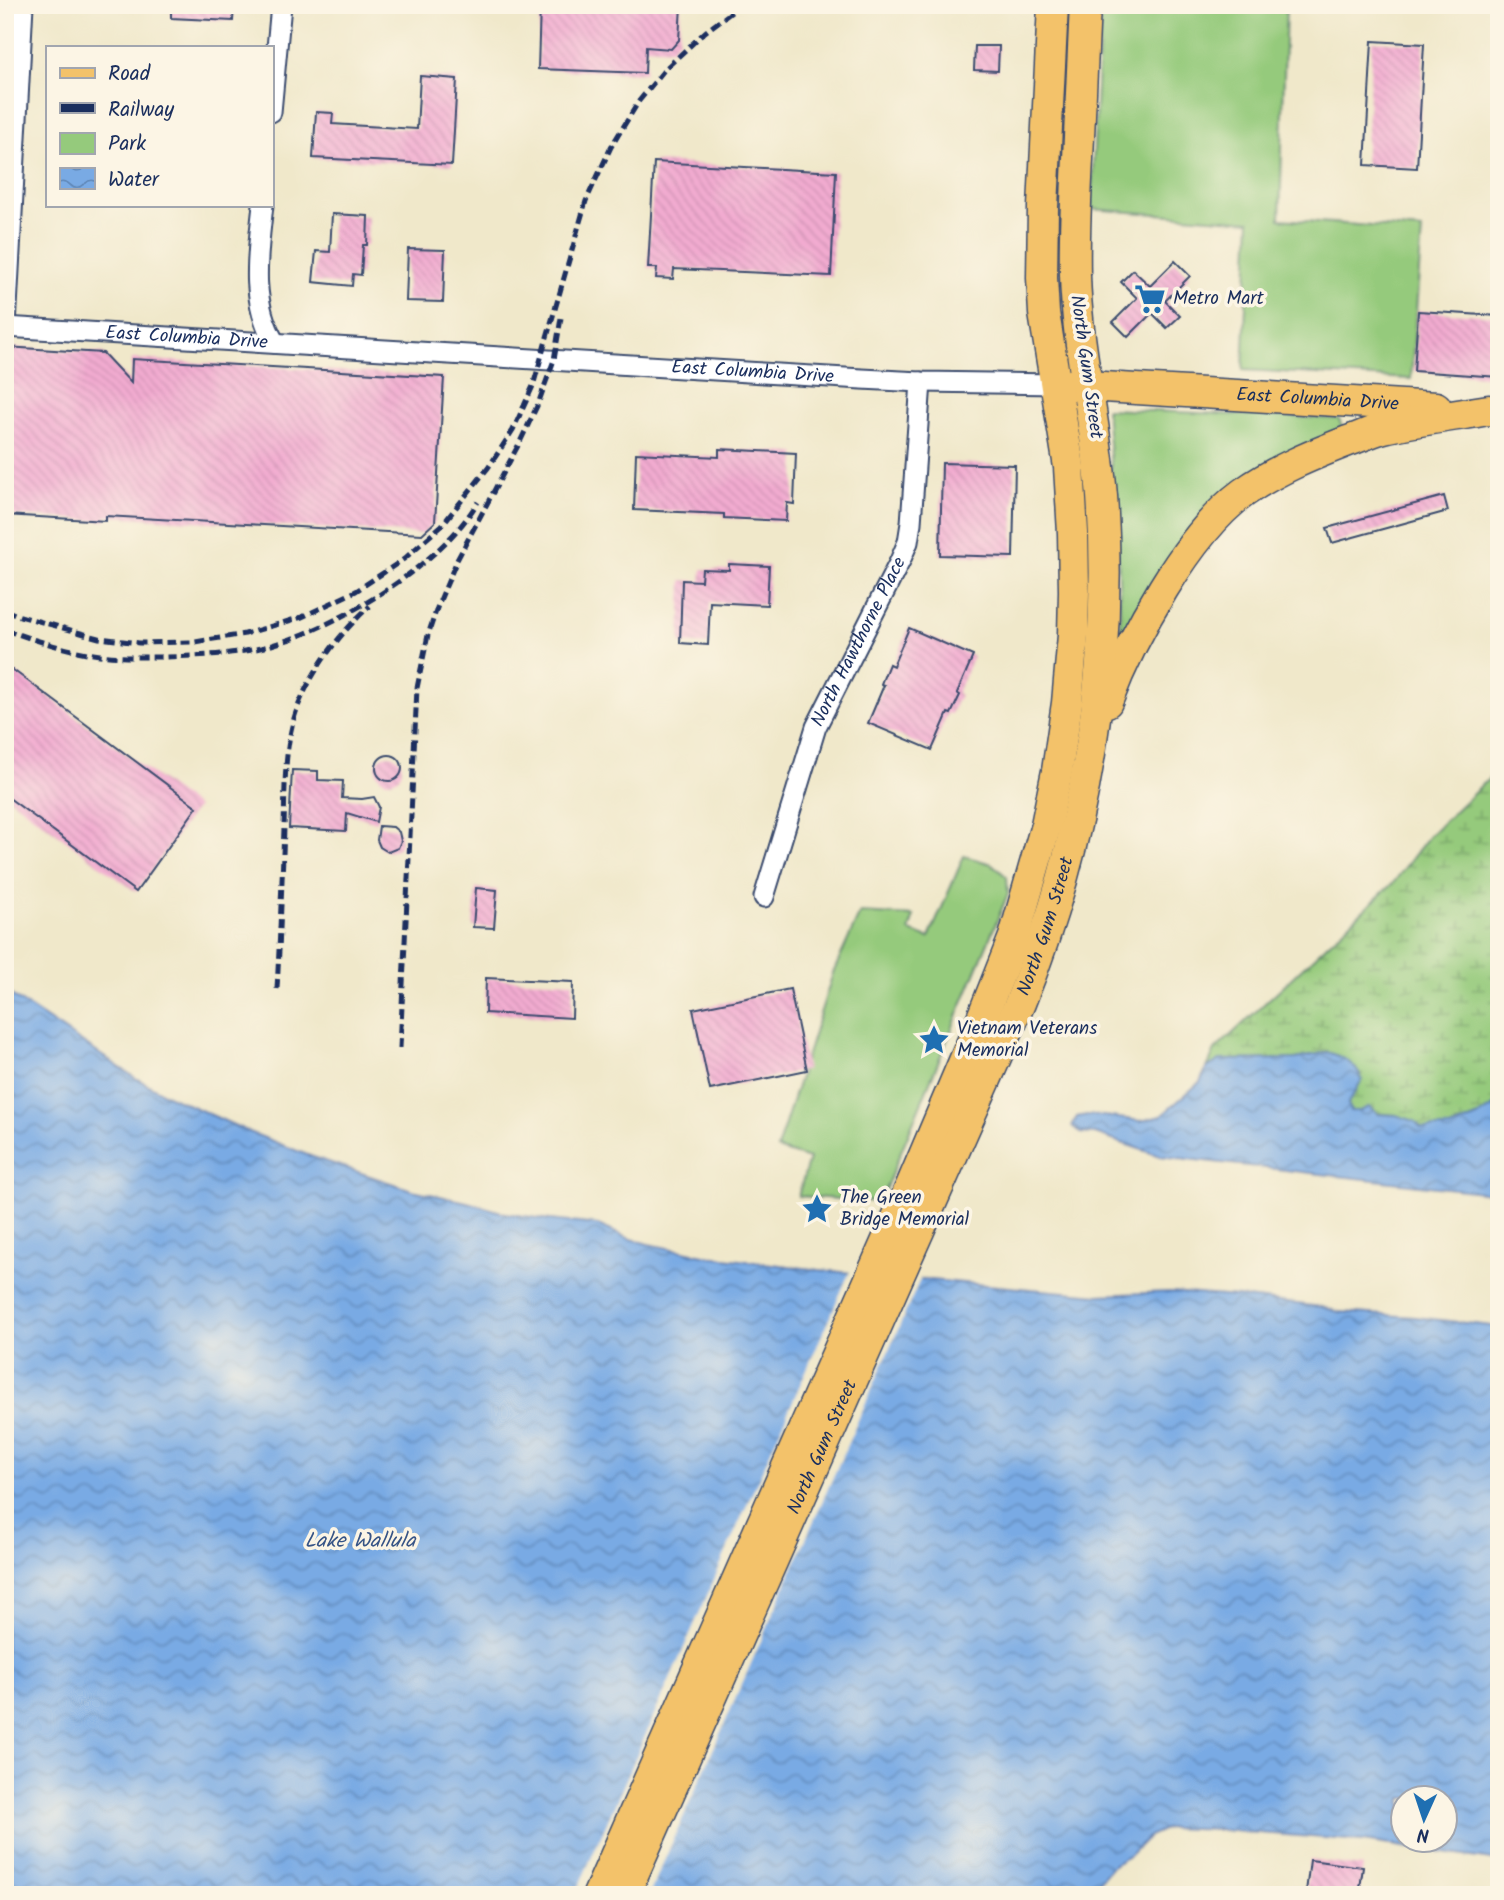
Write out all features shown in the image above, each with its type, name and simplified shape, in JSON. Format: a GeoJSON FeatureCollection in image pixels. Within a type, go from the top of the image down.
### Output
{"type":"FeatureCollection","features":[{"type":"Feature","properties":{"kind":"main road","name":"North Gum Street"},"geometry":{"type":"LineString","coordinates":[[624,1895],[922,1192],[976,1034],[1014,937],[1040,846],[1057,771],[1070,669],[1074,567],[1069,467],[1044,313],[1042,278],[1053,5]]}},
{"type":"Feature","properties":{"kind":"main road","name":"North Gum Street"},"geometry":{"type":"LineString","coordinates":[[598,1895],[922,1192],[1016,1014],[1046,937],[1075,833],[1093,737],[1102,645],[1105,574],[1099,460],[1077,310],[1074,242],[1086,5]]}},
{"type":"Feature","properties":{"kind":"main road","name":"East Columbia Drive"},"geometry":{"type":"LineString","coordinates":[[1056,384],[1494,411]]}},
{"type":"Feature","properties":{"kind":"main road"},"geometry":{"type":"LineString","coordinates":[[1093,737],[1115,680],[1151,610],[1184,558],[1214,520],[1242,493],[1285,467],[1382,429],[1494,411]]}},
{"type":"Feature","properties":{"kind":"street"},"geometry":{"type":"LineString","coordinates":[[6,327],[23,5]]}},
{"type":"Feature","properties":{"kind":"street"},"geometry":{"type":"LineString","coordinates":[[273,91],[281,5]]}},
{"type":"Feature","properties":{"kind":"street"},"geometry":{"type":"LineString","coordinates":[[263,206],[258,292],[262,316],[275,343]]}},
{"type":"Feature","properties":{"kind":"street","name":"East Columbia Drive"},"geometry":{"type":"LineString","coordinates":[[6,327],[921,382],[1056,384]]}},
{"type":"Feature","properties":{"kind":"street","name":"North Hawthorne Place"},"geometry":{"type":"LineString","coordinates":[[764,897],[816,727],[908,542],[913,509],[921,382]]}},
{"type":"Feature","properties":{"kind":"green space"},"geometry":{"type":"Polygon","coordinates":[[[1101,5],[1286,5],[1280,219],[1422,230],[1411,379],[1243,370],[1250,221],[1091,209],[1101,5]]]}},
{"type":"Feature","properties":{"kind":"green space"},"geometry":{"type":"Polygon","coordinates":[[[1106,409],[1339,419],[1343,430],[1268,467],[1121,644],[1118,547],[1106,409]]]}},
{"type":"Feature","properties":{"kind":"green space"},"geometry":{"type":"Polygon","coordinates":[[[1499,769],[1499,1096],[1495,1106],[1450,1128],[1421,1128],[1396,1115],[1350,1111],[1327,1052],[1296,1059],[1220,1060],[1207,1068],[1215,1050],[1394,882],[1429,836],[1499,769]]]}},
{"type":"Feature","properties":{"kind":"green space"},"geometry":{"type":"Polygon","coordinates":[[[964,856],[992,864],[1007,877],[1008,894],[880,1202],[798,1196],[809,1159],[777,1149],[833,973],[860,913],[914,916],[909,931],[929,938],[964,856]]]}},
{"type":"Feature","properties":{"kind":"water","name":"Lake Wallula"},"geometry":{"type":"Polygon","coordinates":[[[5,991],[137,1079],[247,1131],[310,1156],[412,1190],[505,1213],[598,1225],[648,1244],[709,1256],[819,1270],[1098,1295],[1170,1292],[1238,1297],[1322,1307],[1339,1312],[1415,1317],[1499,1327],[1499,1861],[1451,1854],[1458,1854],[1458,1784],[1388,1784],[1388,1845],[1167,1828],[1149,1836],[1129,1856],[1114,1864],[1088,1895],[5,1895],[5,991]]]}},
{"type":"Feature","properties":{"kind":"water"},"geometry":{"type":"Polygon","coordinates":[[[1327,1052],[1348,1062],[1362,1080],[1348,1103],[1350,1111],[1369,1107],[1378,1114],[1396,1115],[1415,1121],[1421,1128],[1450,1128],[1477,1117],[1494,1106],[1499,1096],[1499,1194],[1160,1156],[1095,1134],[1080,1133],[1072,1126],[1077,1117],[1087,1115],[1141,1121],[1161,1116],[1200,1082],[1207,1068],[1220,1060],[1296,1059],[1327,1052]]]}},
{"type":"Feature","properties":{"kind":"pier"},"geometry":{"type":"Polygon","coordinates":[[[851,1269],[922,1275],[649,1895],[575,1895],[851,1269]]]}},
{"type":"Feature","properties":{"kind":"building"},"geometry":{"type":"Polygon","coordinates":[[[171,5],[234,5],[233,21],[171,18],[171,5]]]}},
{"type":"Feature","properties":{"kind":"building"},"geometry":{"type":"Polygon","coordinates":[[[540,5],[681,5],[679,40],[671,49],[646,47],[645,73],[538,69],[540,5]]]}},
{"type":"Feature","properties":{"kind":"building"},"geometry":{"type":"Polygon","coordinates":[[[1372,41],[1424,44],[1417,168],[1365,165],[1372,41]]]}},
{"type":"Feature","properties":{"kind":"building"},"geometry":{"type":"Polygon","coordinates":[[[975,46],[999,46],[998,71],[974,70],[975,46]]]}},
{"type":"Feature","properties":{"kind":"building"},"geometry":{"type":"Polygon","coordinates":[[[420,76],[457,79],[452,165],[313,158],[316,112],[333,113],[332,124],[417,129],[420,76]]]}},
{"type":"Feature","properties":{"kind":"building"},"geometry":{"type":"Polygon","coordinates":[[[654,162],[836,172],[831,276],[674,269],[673,279],[656,278],[657,268],[648,268],[654,162]]]}},
{"type":"Feature","properties":{"kind":"building"},"geometry":{"type":"Polygon","coordinates":[[[332,214],[368,216],[367,245],[363,245],[361,275],[353,274],[352,286],[313,282],[316,251],[330,252],[332,214]]]}},
{"type":"Feature","properties":{"kind":"building"},"geometry":{"type":"Polygon","coordinates":[[[408,249],[445,250],[443,302],[406,301],[408,249]]]}},
{"type":"Feature","properties":{"kind":"building"},"geometry":{"type":"Polygon","coordinates":[[[1175,261],[1190,276],[1165,301],[1180,316],[1167,328],[1152,313],[1128,337],[1113,322],[1137,298],[1121,282],[1133,270],[1150,286],[1175,261]]]}},
{"type":"Feature","properties":{"kind":"building"},"geometry":{"type":"Polygon","coordinates":[[[1418,311],[1499,316],[1499,377],[1414,371],[1418,311]]]}},
{"type":"Feature","properties":{"kind":"building"},"geometry":{"type":"Polygon","coordinates":[[[5,347],[103,353],[131,383],[132,359],[444,377],[435,522],[422,534],[106,516],[106,521],[5,515],[5,347]]]}},
{"type":"Feature","properties":{"kind":"building"},"geometry":{"type":"Polygon","coordinates":[[[719,449],[796,453],[794,504],[787,503],[786,521],[724,518],[724,514],[634,510],[636,453],[719,457],[719,449]]]}},
{"type":"Feature","properties":{"kind":"building"},"geometry":{"type":"Polygon","coordinates":[[[942,463],[1015,465],[1013,557],[940,555],[942,463]]]}},
{"type":"Feature","properties":{"kind":"building"},"geometry":{"type":"Polygon","coordinates":[[[1444,496],[1448,511],[1332,543],[1327,528],[1444,496]]]}},
{"type":"Feature","properties":{"kind":"building"},"geometry":{"type":"Polygon","coordinates":[[[729,564],[769,566],[767,605],[710,602],[708,645],[680,643],[682,580],[701,581],[702,569],[729,570],[729,564]]]}},
{"type":"Feature","properties":{"kind":"building"},"geometry":{"type":"Polygon","coordinates":[[[909,628],[973,656],[957,693],[960,695],[951,714],[948,713],[932,750],[868,723],[884,685],[881,684],[889,664],[893,666],[909,628]]]}},
{"type":"Feature","properties":{"kind":"building"},"geometry":{"type":"Polygon","coordinates":[[[5,664],[197,807],[136,892],[5,795],[5,664]]]}},
{"type":"Feature","properties":{"kind":"building"},"geometry":{"type":"Polygon","coordinates":[[[389,755],[398,759],[402,768],[398,777],[389,781],[380,777],[376,768],[380,759],[389,755]]]}},
{"type":"Feature","properties":{"kind":"building"},"geometry":{"type":"Polygon","coordinates":[[[292,770],[318,771],[318,780],[343,781],[342,798],[374,797],[379,807],[376,822],[347,813],[346,831],[289,828],[292,770]]]}},
{"type":"Feature","properties":{"kind":"building"},"geometry":{"type":"Polygon","coordinates":[[[379,826],[393,827],[399,832],[401,841],[398,848],[388,852],[380,847],[377,840],[379,826]]]}},
{"type":"Feature","properties":{"kind":"building"},"geometry":{"type":"Polygon","coordinates":[[[476,888],[497,890],[494,928],[473,927],[476,888]]]}},
{"type":"Feature","properties":{"kind":"building"},"geometry":{"type":"Polygon","coordinates":[[[486,978],[573,982],[572,1018],[485,1013],[486,978]]]}},
{"type":"Feature","properties":{"kind":"building"},"geometry":{"type":"Polygon","coordinates":[[[790,989],[807,1070],[710,1090],[693,1009],[790,989]]]}},
{"type":"Feature","properties":{"kind":"building"},"geometry":{"type":"Polygon","coordinates":[[[1310,1860],[1363,1867],[1359,1895],[1306,1892],[1310,1860]]]}},
{"type":"Feature","properties":{"kind":"railway"},"geometry":{"type":"LineString","coordinates":[[5,610],[99,638],[139,643],[195,642],[245,634],[302,617],[356,591],[404,559],[442,525],[488,468],[513,430],[533,386],[586,201],[611,147],[639,101],[665,69],[705,32],[741,5]]}},
{"type":"Feature","properties":{"kind":"railway"},"geometry":{"type":"LineString","coordinates":[[400,1048],[417,688],[428,635],[457,560],[538,404],[554,360],[561,318]]}},
{"type":"Feature","properties":{"kind":"railway"},"geometry":{"type":"LineString","coordinates":[[5,630],[66,649],[117,656],[219,654],[278,643],[335,620],[392,586],[440,548],[462,525],[478,502]]}},
{"type":"Feature","properties":{"kind":"railway"},"geometry":{"type":"LineString","coordinates":[[277,989],[285,777],[292,726],[304,693],[322,661],[345,631],[370,606]]}},
{"type":"Feature","properties":{"kind":"place","name":"Metro Mart"},"geometry":{"type":"Point","coordinates":[1150,299]}},
{"type":"Feature","properties":{"kind":"place","name":"Vietnam Veterans Memorial"},"geometry":{"type":"Point","coordinates":[934,1040]}},
{"type":"Feature","properties":{"kind":"place","name":"The Green Bridge Memorial"},"geometry":{"type":"Point","coordinates":[817,1209]}}]}
